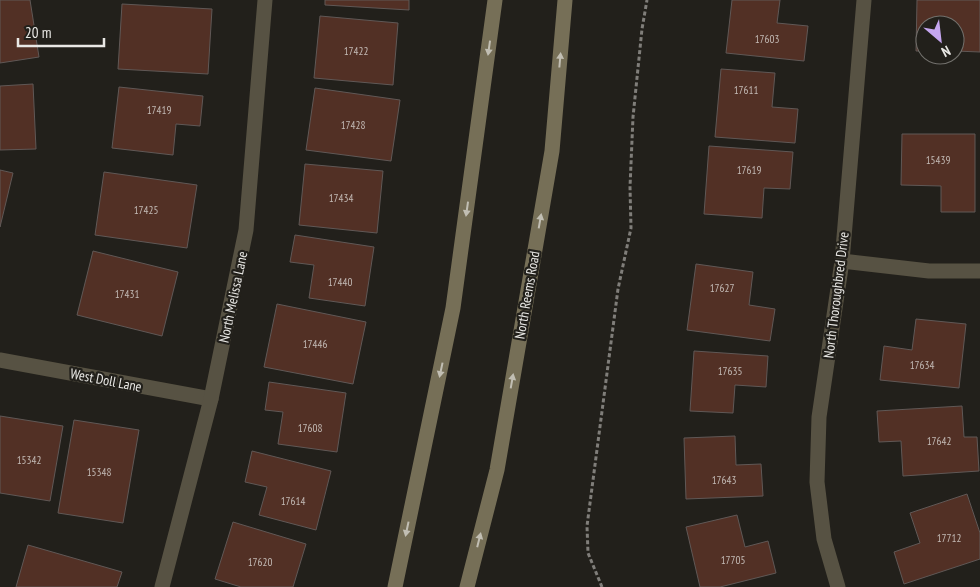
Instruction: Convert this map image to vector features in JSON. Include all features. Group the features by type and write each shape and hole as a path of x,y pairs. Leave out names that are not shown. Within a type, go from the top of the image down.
{"main road":[{"path":"395,587 453,308 495,0"},
{"name":"North Reems Road","path":"467,587 497,470 550,161 565,0"}],"street":[{"name":"North Melissa Lane","path":"162,587 211,399 246,230 265,0"},
{"name":"North Thoroughbred Drive","path":"838,587 824,539 817,482 819,417 842,261 864,0"},
{"path":"842,261 929,271 980,270"},
{"name":"West Doll Lane","path":"0,360 211,399"}],"path":[{"path":"602,587 588,553 587,526 618,289 631,228 630,187 633,118 642,29 647,0"}],"building":[{"path":"0,0 30,0 39,57 0,63"},
{"path":"325,0 409,0 409,10 325,5"},
{"path":"732,0 780,0 777,23 808,26 804,61 726,53"},
{"path":"917,0 980,0 980,52 965,51 965,15 917,15"},
{"path":"122,4 212,9 208,74 118,69"},
{"path":"320,16 398,23 393,85 314,78"},
{"path":"721,69 775,73 772,107 798,109 795,143 715,137"},
{"path":"33,84 36,149 0,150 0,86"},
{"path":"119,87 203,96 200,126 176,124 173,155 112,148"},
{"path":"315,88 400,100 391,161 306,150"},
{"path":"902,134 975,134 975,212 941,212 941,186 901,185"},
{"path":"709,146 793,152 790,189 764,188 762,218 704,214"},
{"path":"305,164 383,171 377,233 299,225"},
{"path":"0,170 13,173 0,227"},
{"path":"104,172 197,185 187,248 95,235"},
{"path":"295,235 374,247 365,306 309,298 314,265 290,262"},
{"path":"93,251 178,272 162,336 77,315"},
{"path":"696,264 753,272 749,305 775,309 770,341 687,330"},
{"path":"277,304 366,322 353,384 264,367"},
{"path":"916,319 966,324 959,388 880,380 884,346 912,350"},
{"path":"694,351 768,356 766,387 735,385 733,413 690,411"},
{"path":"269,382 346,393 337,452 278,444 283,412 265,410"},
{"path":"962,406 964,437 977,437 979,471 903,476 901,441 879,442 877,411"},
{"path":"0,416 63,426 50,501 0,493"},
{"path":"74,420 139,430 123,523 58,513"},
{"path":"735,436 736,465 761,464 763,496 686,499 684,438"},
{"path":"252,451 331,471 316,530 259,515 267,487 245,482"},
{"path":"967,494 980,533 980,559 904,584 894,552 920,543 910,513"},
{"path":"737,515 745,547 768,541 776,573 720,587 700,587 686,527"},
{"path":"233,522 306,544 293,587 241,587 215,579"},
{"path":"28,545 122,572 117,587 16,587"}]}
